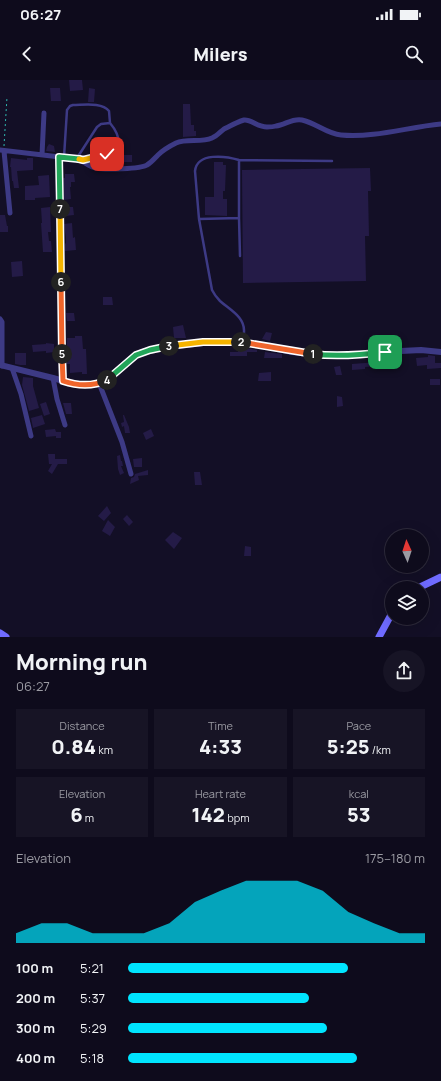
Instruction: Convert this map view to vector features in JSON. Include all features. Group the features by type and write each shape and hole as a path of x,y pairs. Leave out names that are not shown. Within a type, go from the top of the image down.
{"main road":[{"path":"429,583 441,577"},
{"path":"379,637 386,625"},
{"path":"0,633 6,637"}],"street":[{"path":"42,155 44,113"},
{"path":"10,213 2,151 80,160 95,168 136,168 148,165 158,154 175,143 215,137 230,126 245,120 266,127 276,126 292,120 301,119 334,134 344,135 379,134 441,124"},
{"path":"61,157 63,381"},
{"path":"0,319 2,322 1,365 80,385 91,385 108,379 136,355 150,350 174,345 203,342 243,342 292,352 328,356 401,351 441,352"},
{"path":"12,368 31,436"},
{"path":"53,378 57,399 65,425"},
{"path":"99,383 122,442 131,474"}],"lane":[{"path":"61,157 67,110 70,106 98,105 105,107 109,112 110,123 118,135 119,148 112,152 80,160"},
{"path":"80,160 97,127 100,124 110,123"},
{"path":"243,342 244,326 241,319 218,299 212,290 199,219 195,167 198,162 210,157 229,157 239,160 332,161"},
{"path":"239,160 240,256"},
{"path":"199,219 239,218"}],"path":[{"path":"2,151 7,97"}],"building":[{"path":"69,80 82,80 83,90 70,91"},
{"path":"50,88 60,88 61,101 51,101"},
{"path":"89,88 95,89 94,102 88,102"},
{"path":"183,104 190,104 191,125 194,125 196,136 183,137"},
{"path":"49,144 54,146 55,152 46,151"},
{"path":"123,155 132,155 132,162 121,162"},
{"path":"11,158 27,160 27,158 33,158 33,170 17,171 19,188 14,188 12,181 10,167"},
{"path":"214,162 223,162 223,165 226,165 225,191 223,191 223,199 227,199 227,216 205,215 205,197 214,197"},
{"path":"370,168 371,191 368,191 369,236 365,236 366,281 243,283 242,170"},
{"path":"65,174 74,174 75,182 71,182 71,199 64,200 63,178 65,178"},
{"path":"49,175 50,197 25,200 25,186 39,185 38,176"},
{"path":"50,207 51,232 48,232 52,252 43,252 41,208"},
{"path":"64,207 73,207 74,215 65,216"},
{"path":"0,215 5,215 8,232 0,232"},
{"path":"72,223 73,238 75,237 76,250 65,251 66,238 64,224"},
{"path":"22,261 23,276 12,277 11,262"},
{"path":"103,297 112,297 113,305 103,305"},
{"path":"66,313 74,313 75,321 67,321"},
{"path":"183,325 186,338 174,338 173,327"},
{"path":"266,332 272,333 270,341 262,339"},
{"path":"75,336 82,336 83,349 86,349 87,374 82,374 82,372 70,373 70,364 67,364 67,338 75,338"},
{"path":"46,343 54,344 54,352 33,352 32,345"},
{"path":"239,347 257,350 257,352 247,352 247,356 230,356 230,352 238,352"},
{"path":"265,352 282,354 282,358 264,358"},
{"path":"15,353 26,353 26,365 15,364"},
{"path":"428,355 435,356 435,363 441,363 441,368 427,369 427,365 417,366 416,358 428,357"},
{"path":"378,362 378,366 352,370 352,364"},
{"path":"340,366 342,375 336,375 334,367"},
{"path":"271,372 271,381 258,381 259,373"},
{"path":"23,377 33,378 33,386 39,408 29,411 22,385"},
{"path":"430,379 440,379 440,385 430,385"},
{"path":"337,396 342,397 343,406 337,407"},
{"path":"46,402 50,414 44,416 40,404"},
{"path":"63,403 71,403 72,414 66,414"},
{"path":"42,415 45,424 33,428 31,418"},
{"path":"123,415 129,427 130,433 125,433 124,426 122,427 121,423 124,422"},
{"path":"55,429 56,432 61,432 61,438 56,438 56,436 46,437 45,430"},
{"path":"151,429 154,436 146,440 143,433"},
{"path":"48,454 55,454 55,459 67,459 67,464 58,464 52,474 48,471 52,464 49,464"},
{"path":"120,455 123,466 121,466 124,473 120,475 117,456"},
{"path":"142,458 142,467 134,467 133,459"},
{"path":"148,470 148,475 138,476 139,480 130,484 131,478 134,477 135,474"},
{"path":"194,472 200,472 202,485 195,485"},
{"path":"107,506 111,513 104,521 98,516"},
{"path":"127,515 133,522 129,526 123,519"},
{"path":"108,520 115,527 110,536 102,531"},
{"path":"173,532 182,538 174,549 165,540"},
{"path":"245,546 251,547 251,556 244,556"}],"route":[{"path":"107,154 83,160 59,157 63,381 80,385 99,383 108,379 136,355 142,352 174,345 203,342 243,342 292,352 328,356 385,352"}]}
